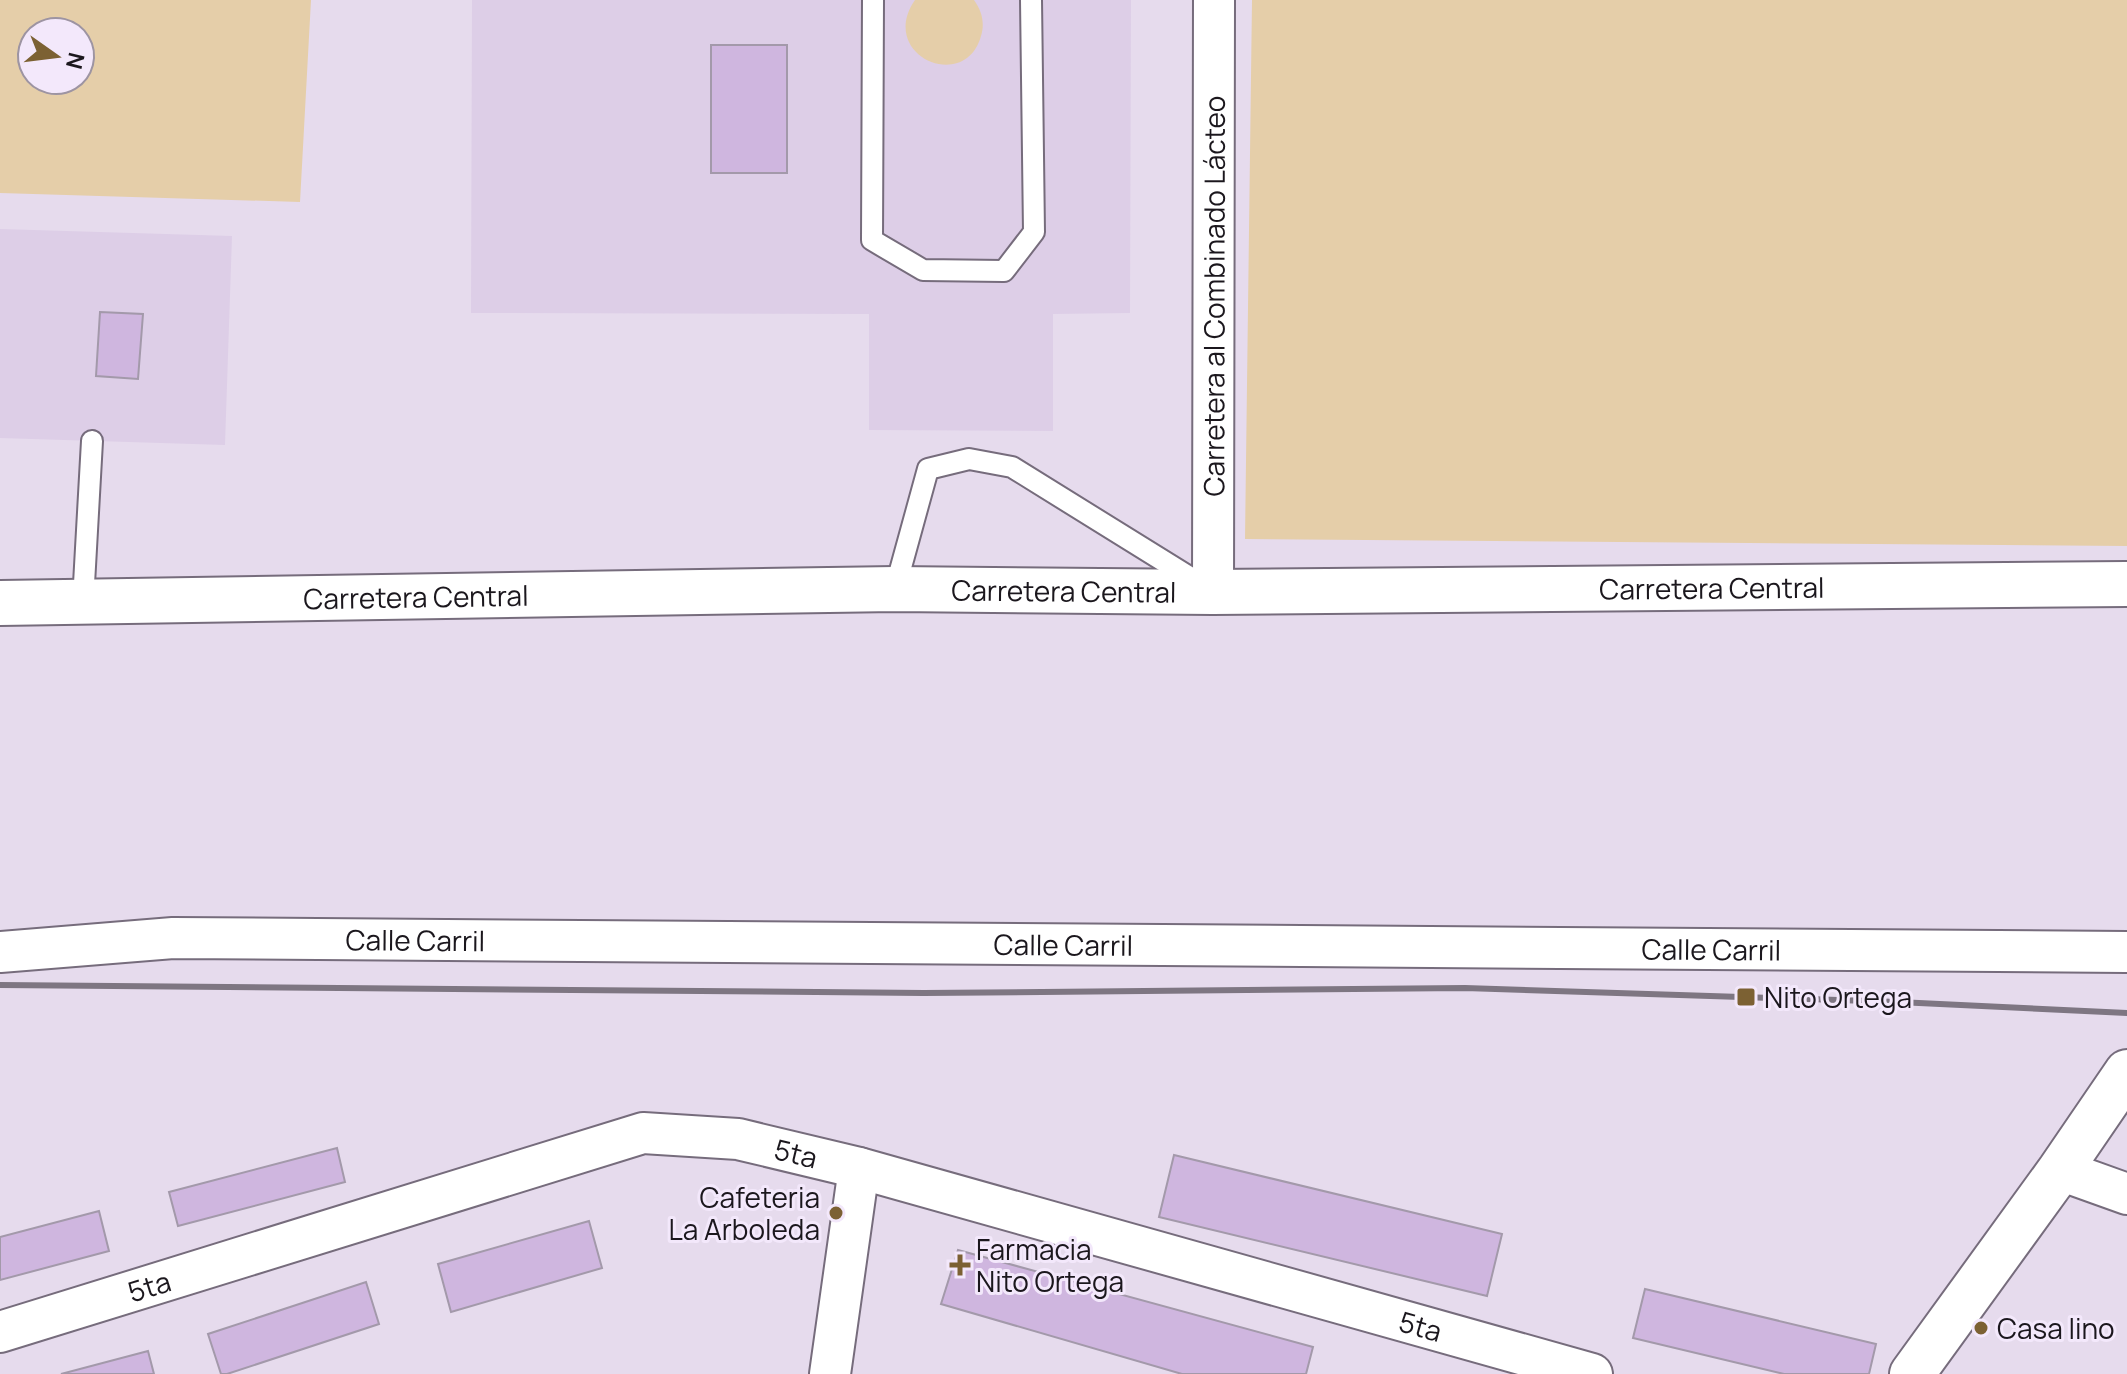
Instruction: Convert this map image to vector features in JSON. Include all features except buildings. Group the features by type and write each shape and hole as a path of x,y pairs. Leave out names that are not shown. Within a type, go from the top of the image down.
{"main road":[{"name":"Carretera Central","path":"0,603 895,589 1213,592 2127,584"},
{"path":"1912,1374 2127,1072"}],"street":[{"name":"Carretera al Combinado Lácteo","path":"1213,592 1214,0"},
{"name":"Calle Carril","path":"0,952 173,938 2127,952"},
{"name":"5ta","path":"0,1332 643,1133 738,1139 859,1168 1592,1374"},
{"path":"830,1374 859,1168"},
{"path":"2060,1170 2127,1194"}],"lane":[{"path":"873,0 872,240 923,270 990,271 1004,271 1034,232 1031,0"},
{"path":"83,602 92,441"},
{"path":"895,589 928,469 969,459 1012,467 1213,592"}],"shaded area":[{"path":"0,0 311,0 300,202 0,193"},
{"path":"472,0 1131,0 1130,313 1053,314 1053,431 869,430 869,314 471,313"},
{"path":"915,0 974,0 983,26 972,53 959,63 943,65 915,51 907,37 906,20"},
{"path":"1252,0 2127,0 2127,546 1245,539"},
{"path":"0,229 232,236 225,445 0,438"}],"railway":[{"path":"0,985 924,993 1465,988 2127,1013"}],"place":[{"name":"Nito Ortega","path":"1746,997"},
{"name":"Cafeteria La Arboleda","path":"836,1213"},
{"name":"Farmacia Nito Ortega","path":"960,1265"},
{"name":"Casa lino","path":"1981,1328"}]}
